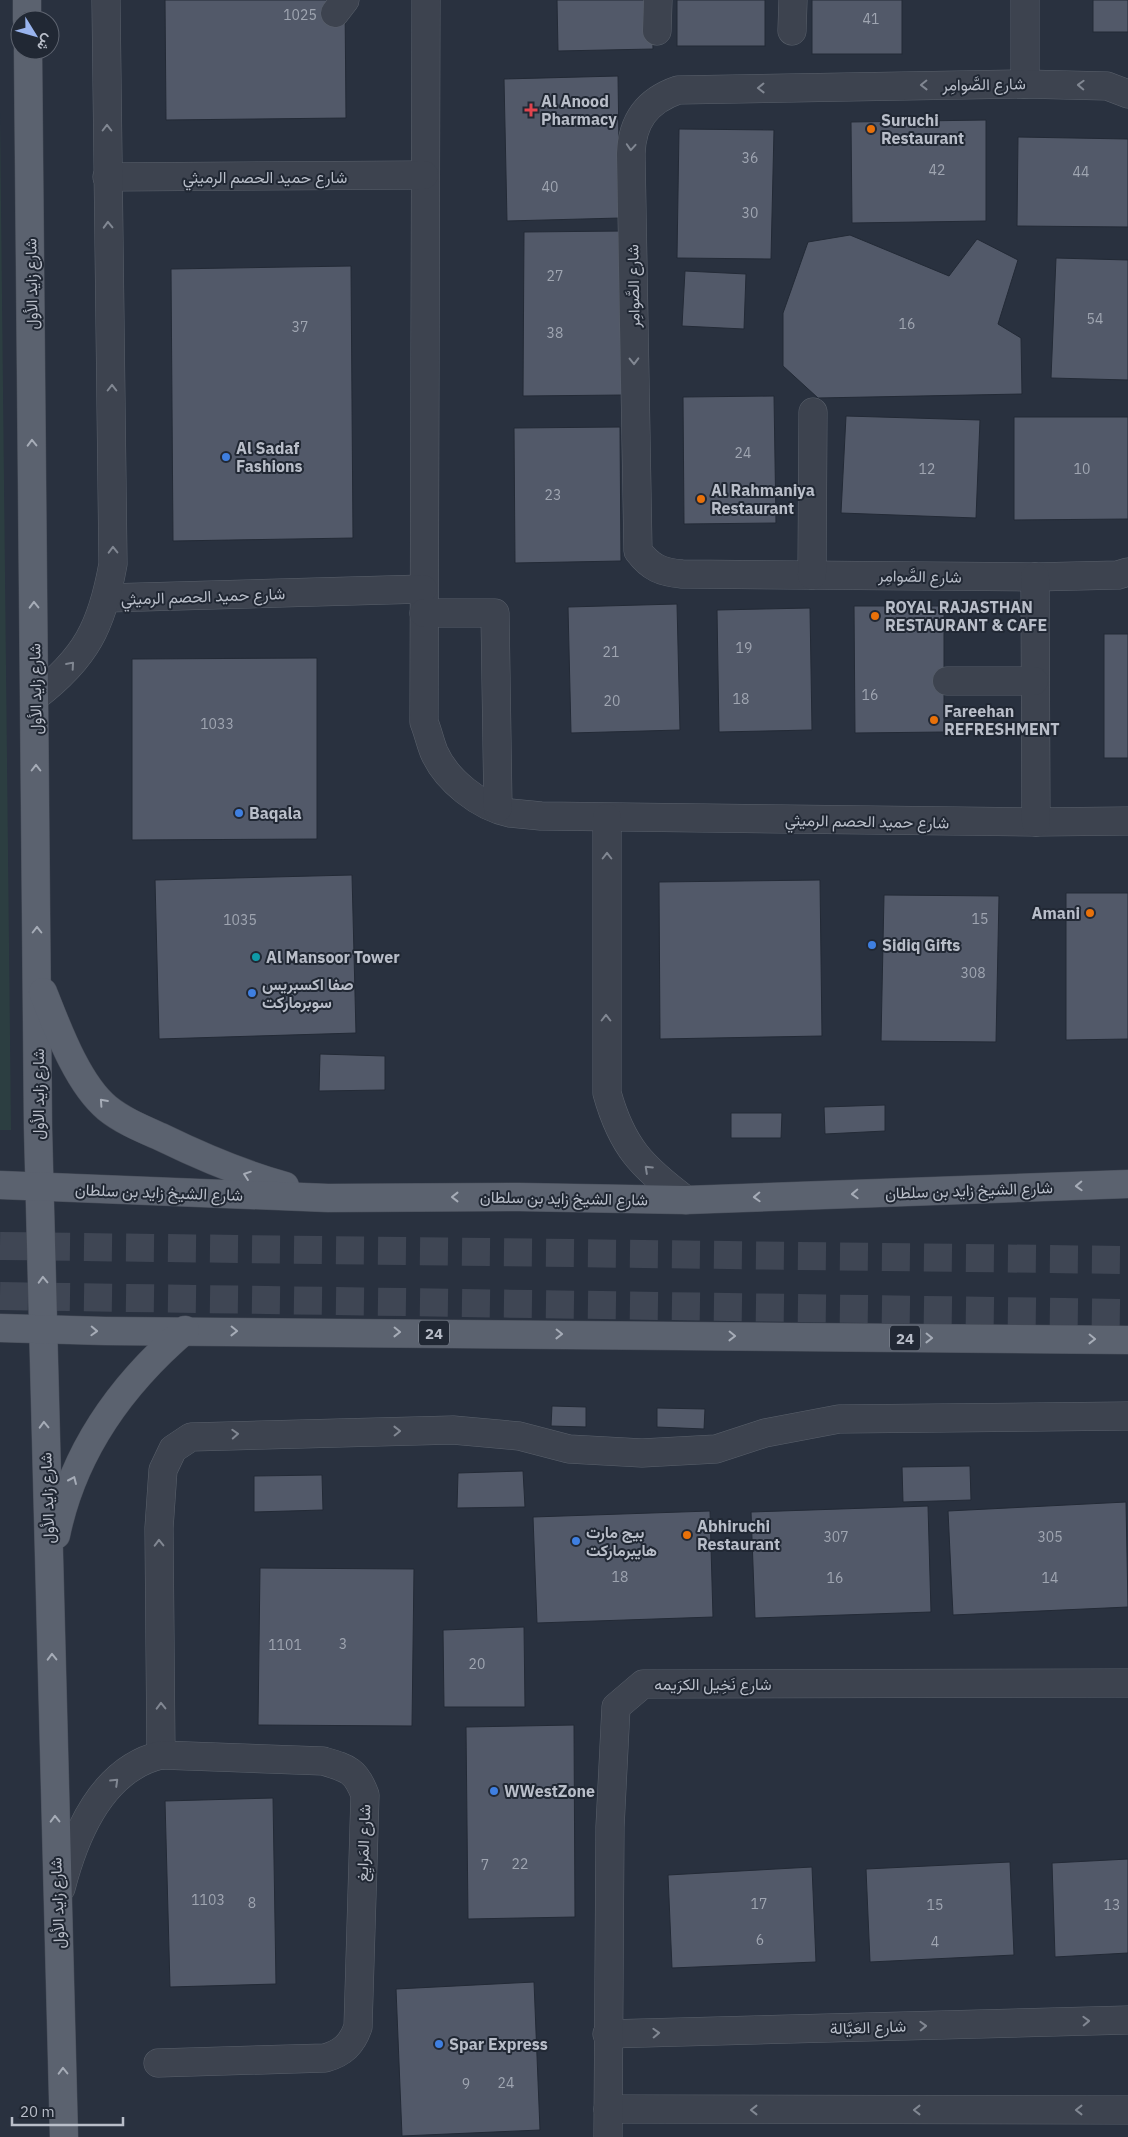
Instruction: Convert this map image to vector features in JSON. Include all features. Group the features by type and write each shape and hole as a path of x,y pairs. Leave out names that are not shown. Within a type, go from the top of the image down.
{"main road":[{"name":"شارع زايد الأول","path":"28,60 40,1187 45,1329 43,1391 50,1578 64,2137"},
{"path":"38,979 62,1039 84,1080 107,1107 133,1124 217,1164 252,1177 328,1198"},
{"name":"شارع الشيخ زايد بن سلطان","path":"0,1185 328,1198 519,1197 686,1200 1128,1184"},
{"name":"24","path":"0,1328 1128,1340"},
{"path":"50,1578 57,1532 70,1488 88,1445 128,1385 185,1330"}],"street":[{"path":"106,0 113,556 107,598"},
{"name":"شارع حميد الحصم الرميثي","path":"426,0 424,175 424,722 434,753 453,780 478,800 508,812 540,816 1036,822 1128,821"},
{"path":"657,31 658,0"},
{"path":"792,31 793,0"},
{"path":"1025,0 1025,84"},
{"name":"شارع الصَّوامِر","path":"1128,94 1107,86 1025,84 678,90 664,95 642,113 635,126 631,154 638,551 652,566 669,572 812,575 1035,577 1118,575 1128,572"},
{"name":"شارع حميد الحصم الرميثي","path":"107,177 424,175"},
{"path":"812,575 813,412"},
{"path":"1035,577 1036,822"},
{"name":"شارع حميد الحصم الرميثي","path":"35,697 56,681 74,662 90,640 107,598 424,601"},
{"path":"424,601 495,613 498,808"},
{"path":"946,681 1034,680"},
{"path":"607,818 607,1093 614,1118 640,1162 686,1200"},
{"path":"161,1755 159,1528 163,1470 173,1449 191,1437 454,1430 519,1436 568,1449 642,1454 716,1449 765,1433 839,1419 1128,1416"},
{"name":"شارع نَخِيل الكرَيمه","path":"608,2137 607,2034 610,1827 616,1707 643,1684 1128,1683"},
{"name":"شارع المَرايِغ","path":"57,1903 70,1852 94,1806 129,1767 147,1758 161,1755 323,1762 342,1766 355,1774 365,1795 358,2027 354,2039 345,2049 324,2058 158,2063"},
{"name":"شارع العَيَّالة","path":"607,2034 1128,2020"},
{"path":"608,2109 1128,2110"}],"shaded area":[{"path":"0,111 11,1130 0,1130"}],"building":[{"path":"165,0 345,0 346,118 166,120"},
{"path":"557,0 652,0 653,49 558,51"},
{"path":"677,0 765,0 765,46 677,46"},
{"path":"812,0 902,0 902,54 812,54"},
{"path":"1093,0 1128,0 1128,32 1093,32"},
{"path":"618,76 620,218 507,221 504,79"},
{"path":"986,120 986,221 852,223 851,122"},
{"path":"679,129 774,130 771,259 677,258"},
{"path":"1018,137 1128,139 1128,227 1017,226"},
{"path":"623,231 623,395 523,396 524,232"},
{"path":"850,235 949,276 977,239 1018,260 998,324 1021,338 1022,394 818,398 783,366 783,313 808,242"},
{"path":"1056,258 1128,260 1128,380 1051,378"},
{"path":"351,266 353,538 173,541 171,269"},
{"path":"685,271 746,274 744,329 682,326"},
{"path":"774,396 776,523 684,524 683,397"},
{"path":"846,416 980,420 976,518 841,513"},
{"path":"1014,417 1128,417 1128,519 1014,520"},
{"path":"620,427 621,561 515,563 514,428"},
{"path":"677,604 680,730 571,733 568,607"},
{"path":"854,606 944,606 944,732 855,733"},
{"path":"810,608 812,730 719,732 717,610"},
{"path":"1104,634 1128,634 1128,758 1104,758"},
{"path":"317,658 317,839 132,840 132,659"},
{"name":"Al Mansoor Tower","path":"352,875 356,1033 159,1039 155,880"},
{"path":"820,880 822,1036 660,1039 659,882"},
{"path":"1066,893 1128,893 1128,1039 1066,1040"},
{"path":"884,895 999,896 996,1042 881,1041"},
{"path":"320,1054 385,1056 385,1090 319,1091"},
{"path":"885,1105 885,1131 825,1134 824,1107"},
{"path":"731,1113 782,1113 781,1138 731,1138"},
{"path":"552,1406 586,1407 586,1427 551,1426"},
{"path":"657,1408 705,1409 704,1429 657,1427"},
{"path":"970,1466 971,1500 903,1502 902,1467"},
{"path":"523,1471 525,1507 457,1508 458,1473"},
{"path":"322,1475 323,1510 254,1512 254,1476"},
{"path":"1126,1502 1128,1607 953,1615 948,1511"},
{"path":"928,1506 931,1612 755,1618 751,1512"},
{"path":"710,1511 713,1617 537,1623 533,1517"},
{"path":"260,1568 414,1569 412,1726 258,1725"},
{"path":"524,1627 525,1707 444,1707 443,1630"},
{"path":"574,1725 575,1917 468,1919 466,1727"},
{"path":"273,1798 276,1984 170,1987 165,1801"},
{"path":"1128,1859 1128,1953 1055,1957 1052,1863"},
{"path":"1010,1862 1014,1955 870,1962 866,1869"},
{"path":"812,1867 816,1962 672,1968 668,1875"},
{"path":"534,1982 540,2130 402,2136 396,1989"}],"tunnel":[{"path":"0,1246 1128,1260"},
{"path":"0,1296 1128,1313"}],"place":[{"name":"Al Anood Pharmacy","path":"531,110"},
{"name":"Suruchi Restaurant","path":"871,129"},
{"name":"Al Sadaf Fashions","path":"226,457"},
{"name":"Al Rahmaniya Restaurant","path":"701,499"},
{"name":"ROYAL RAJASTHAN RESTAURANT & CAFE","path":"875,616"},
{"name":"Fareehan REFRESHMENT","path":"934,720"},
{"name":"Baqala","path":"239,813"},
{"name":"Amani","path":"1090,913"},
{"name":"Sidiq Gifts","path":"872,945"},
{"name":"Al Mansoor Tower","path":"256,957"},
{"name":"صفا اكسبريس سوبرماركت","path":"252,993"},
{"name":"Abhiruchi Restaurant","path":"687,1535"},
{"name":"بيج مارت هايبرماركت","path":"576,1541"},
{"name":"WWestZone","path":"494,1791"},
{"name":"Spar Express","path":"439,2044"}]}
